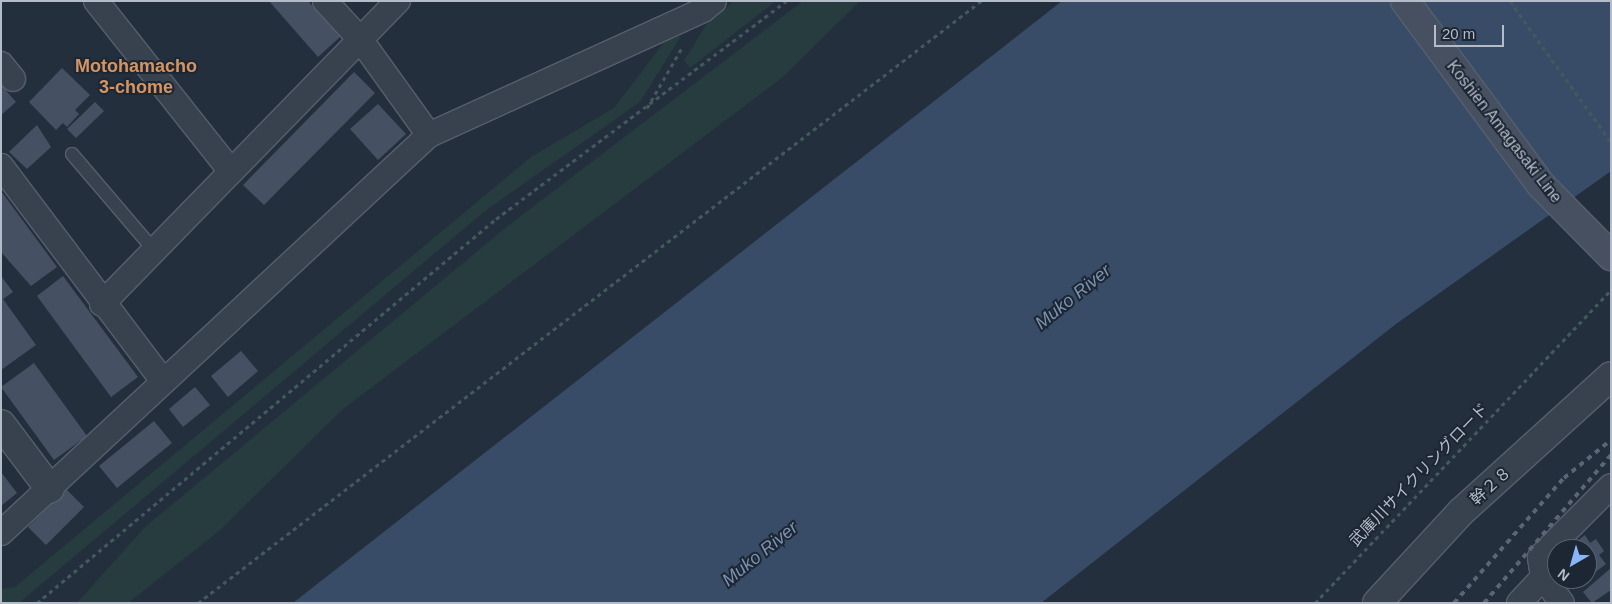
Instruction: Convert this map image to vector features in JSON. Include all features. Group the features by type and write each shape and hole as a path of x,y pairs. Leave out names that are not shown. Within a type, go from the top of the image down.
{"main road":[{"name":"Koshien Amagasaki Line","path":"1405,1 1541,185 1611,256"}],"street":[{"path":"96,1 229,169"},
{"path":"326,1 360,39 429,134"},
{"path":"102,304 229,169 398,1"},
{"path":"1,533 50,489 162,380 429,134 709,6"},
{"path":"1,166 102,304 162,380"},
{"name":"幹２８","path":"1377,603 1461,512 1611,376"},
{"path":"1,424 50,489"},
{"path":"1562,603 1543,577 1540,557 1611,486"},
{"path":"1519,603 1543,577"}],"lane":[{"path":"72,154 154,250"}],"path":[{"path":"37,603 496,220 645,110 786,1"},
{"path":"198,603 981,1"},
{"path":"1510,1 1611,142"},
{"path":"645,110 709,6"},
{"name":"武庫川サイクリングロード","path":"1315,603 1611,290"}],"green space":[{"path":"734,1 776,1 690,68 684,61 707,23"},
{"path":"803,1 860,1 783,77 343,409 219,531 128,603 77,603 145,527 509,225"},
{"path":"681,36 640,102 485,211 19,603 1,603 1,589 15,587 531,157 614,108 665,41"}],"water":[{"name":"Muko River","path":"1062,1 1611,1 1611,171 1396,324 1041,603 293,603"}],"building":[{"path":"269,1 308,1 340,37 318,57"},
{"path":"62,68 90,95 75,110 79,114 67,127 63,123 56,130 29,102"},
{"path":"354,72 375,93 264,205 243,185"},
{"path":"1,85 16,102 1,115"},
{"path":"95,102 104,111 76,138 67,129"},
{"path":"378,104 406,134 378,160 350,129"},
{"path":"37,125 51,147 27,169 9,152"},
{"path":"1,191 57,267 31,286 1,252"},
{"path":"1,276 13,292 3,299 36,345 1,370"},
{"path":"63,276 138,377 111,397 37,296"},
{"path":"241,351 258,371 228,397 211,376"},
{"path":"34,363 87,436 54,460 1,387"},
{"path":"195,387 210,405 183,427 169,409"},
{"path":"154,421 172,443 117,488 99,466"},
{"path":"1,472 17,493 1,506"},
{"path":"66,489 84,507 46,545 28,527"},
{"path":"1585,535 1588,539 1580,539"},
{"path":"1597,540 1604,551 1599,555 1606,564 1597,571"},
{"path":"1611,568 1611,590 1592,603 1583,592 1586,589 1597,589 1597,580"}],"railway":[{"path":"1454,603 1564,478 1611,440"},
{"path":"1484,603 1611,455"}],"district":[{"name":"Motohamacho 3-chome","path":"136,77"}]}
